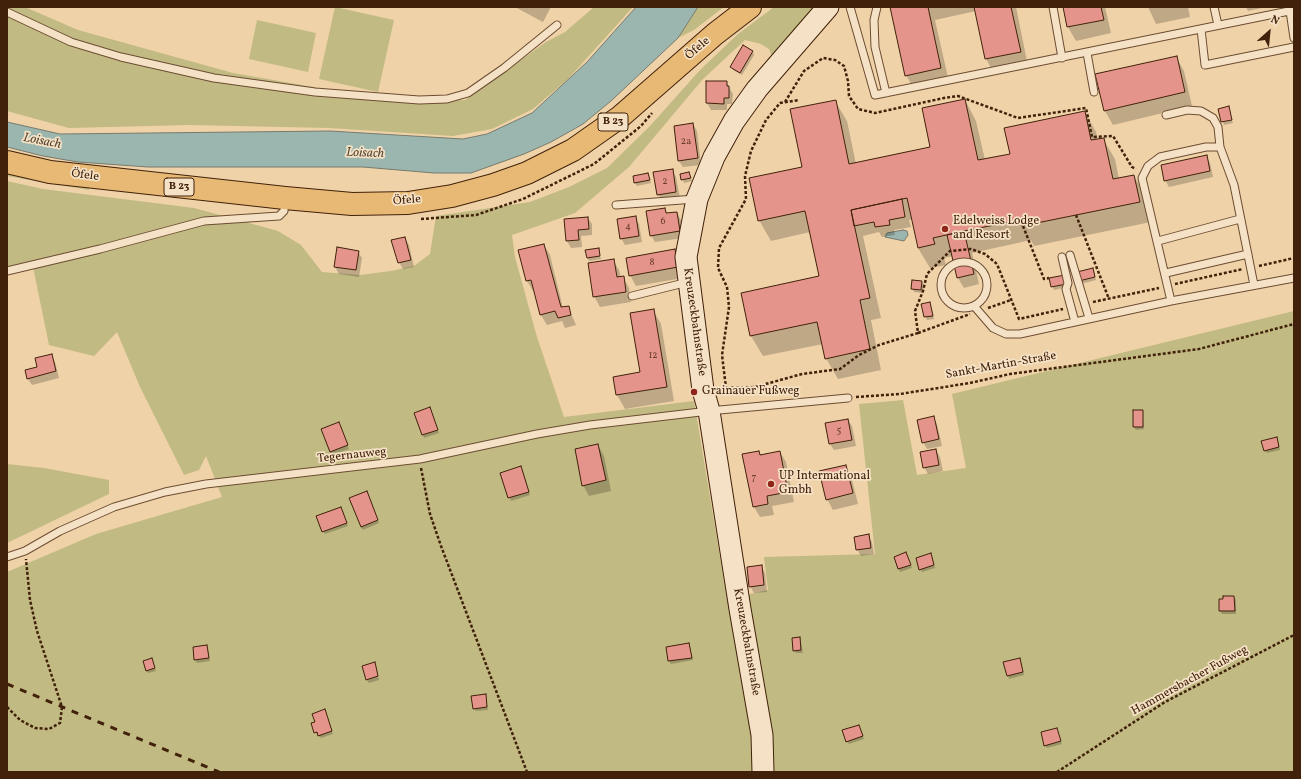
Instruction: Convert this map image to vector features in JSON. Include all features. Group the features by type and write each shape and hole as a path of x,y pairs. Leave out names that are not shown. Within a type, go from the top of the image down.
{"main road":[{"name":"Öfele","path":"7,162 50,172 352,204 408,203 452,196 494,185 527,173 573,150 620,117 715,34 750,7"}],"street":[{"name":"Kreuzeckbahnstraße","path":"763,772 762,735 706,401 688,282 686,257 697,199 714,156 734,120 757,89 828,7"}],"lane":[{"path":"850,7 875,95 1292,10 1294,38"},
{"path":"877,7 874,20 875,47 886,93"},
{"path":"1053,7 1062,58"},
{"path":"1214,7 1218,25"},
{"path":"7,12 71,42 122,57 214,78 315,92 419,100 447,99 468,93 504,68 557,25"},
{"path":"1201,29 1205,65 1294,48"},
{"path":"1087,53 1094,92"},
{"path":"1166,115 1187,110 1201,112 1213,118 1218,128 1220,147 1234,185 1254,285"},
{"path":"1171,301 1166,273 1142,178 1148,166 1160,157 1206,147 1220,147"},
{"path":"7,271 100,249 204,221 279,216 284,211 285,198"},
{"path":"616,205 697,199"},
{"path":"1158,241 1240,219"},
{"path":"1166,273 1248,254"},
{"path":"1070,255 1089,318"},
{"path":"1062,257 1068,282 1066,290 1075,322"},
{"path":"976,308 985,296 987,289 985,275 975,264 960,261 953,264 943,275 941,283 941,291 945,298 958,307 976,308 993,328 1006,334 1020,334 1171,301 1294,278"},
{"path":"632,296 688,282"},
{"path":"706,401 848,398"},
{"name":"Tegernauweg","path":"7,557 25,551 60,530 114,507 165,492 228,481 420,459 537,434 590,425 706,401"}],"path":[{"path":"785,102 804,71 823,58 835,60 844,66 848,80 849,96 858,109 875,113 958,96 1018,118 1086,108 1092,137 1113,136 1132,167 1144,173"},
{"path":"726,388 722,355 729,307 727,287 718,268 719,248 746,199 745,176 751,152 766,120 780,103 799,100"},
{"path":"416,219 432,220 476,215 523,199 594,164 641,126 656,109"},
{"path":"1076,215 1109,299"},
{"path":"1023,226 1044,279 1049,278"},
{"path":"918,333 914,311 924,290 927,274 950,251 971,249 985,254 997,264 1019,319 1070,307"},
{"path":"1085,304 1294,258"},
{"path":"706,401 726,388 755,387 802,374 840,369 859,355 879,346 918,333 976,308 1011,300"},
{"name":"Sankt-Martin-Straße","path":"848,398 900,394 970,383 1010,374 1199,349 1294,324"},
{"path":"420,459 428,506 441,546 527,772"},
{"path":"7,707 20,720 35,728 49,729 60,723 62,707 37,631 30,600 25,551"},
{"name":"Hammersbacher Fußweg","path":"1057,772 1165,702 1294,635"}],"shaded area":[{"path":"7,7 25,7 78,30 233,73 400,102 465,100 546,42 565,32 594,7 633,7 568,79 533,109 492,129 453,136 329,128 190,125 69,128 7,111"},
{"path":"335,7 394,20 378,92 319,79"},
{"path":"698,7 724,7 694,30 678,38"},
{"path":"774,7 820,7 772,57 769,49 761,44 745,40 703,79 629,167 575,213 512,235 515,257 537,337 564,417 694,401 727,599 768,590 764,557 875,554 859,404 903,400 917,475 966,468 952,394 1294,311 1294,772 7,772 7,572 96,534 222,497 206,456 199,470 184,475 140,387 117,332 94,356 49,345 33,267 7,268 7,181 43,189 194,208 278,231 301,245 322,272 360,275 414,266 430,254 436,216 530,202 569,187 607,168 650,126 700,70 738,34"},
{"path":"257,20 316,33 308,72 249,59"},
{"path":"7,170 89,183 89,190 7,176"},
{"path":"7,464 44,468 109,480 109,494 7,543"}],"water":[{"name":"Loisach","path":"636,7 698,7 678,38 611,101 583,124 551,142 524,154 471,173 434,173 363,167 148,167 78,162 43,156 7,147 7,122 60,134 330,131 463,139 487,134 532,113 587,62"},
{"path":"903,230 907,231 908,235 904,241 885,237 887,233"}],"building":[{"path":"890,7 928,7 941,68 905,76"},
{"path":"974,7 1011,7 1021,52 985,59"},
{"path":"1063,7 1101,7 1104,20 1067,27"},
{"path":"743,45 753,51 740,73 730,67"},
{"path":"1177,56 1185,92 1104,111 1095,74"},
{"path":"706,81 727,81 727,86 729,86 729,98 724,98 724,104 706,103"},
{"name":"Edelweiss Lodge and Resort","path":"965,99 978,160 1010,154 1004,128 1085,111 1091,140 1104,138 1113,179 1134,175 1140,202 1022,226 1020,220 964,231 933,238 935,244 918,248 907,198 851,210 870,298 860,300 870,349 825,359 817,322 750,336 741,293 819,276 805,211 758,221 749,178 802,167 790,109 836,100 849,164 930,147 922,108"},
{"path":"1229,106 1232,120 1221,122 1218,109"},
{"path":"693,123 698,158 678,161 674,126"},
{"path":"1207,155 1210,171 1164,181 1161,165"},
{"path":"673,169 676,192 657,195 653,172"},
{"path":"689,172 691,178 681,180 680,174"},
{"path":"648,173 650,180 634,183 633,176"},
{"path":"902,199 905,217 889,220 890,225 875,227 874,222 854,226 851,210"},
{"path":"665,208 666,213 677,212 680,231 650,236 646,211"},
{"path":"636,216 639,236 620,239 617,219"},
{"path":"588,217 589,229 578,230 579,240 566,241 564,219"},
{"path":"964,231 974,274 957,278 947,235"},
{"path":"405,237 411,260 398,263 391,240"},
{"path":"544,244 561,307 569,306 571,315 558,318 555,311 540,315 531,280 526,281 518,250"},
{"path":"337,247 359,251 356,270 334,267"},
{"path":"599,248 600,256 587,258 585,250"},
{"path":"675,249 678,267 629,276 626,258"},
{"path":"614,259 617,277 624,276 626,292 593,297 588,263"},
{"path":"1093,268 1095,277 1079,281 1077,272"},
{"path":"1065,275 1067,284 1051,287 1049,278"},
{"path":"912,280 922,281 921,290 911,289"},
{"path":"930,302 933,316 924,317 921,304"},
{"path":"654,309 667,387 616,395 613,377 640,372 630,313"},
{"path":"52,354 56,371 27,379 25,370 37,367 35,358"},
{"path":"430,407 438,430 422,435 414,413"},
{"path":"1133,410 1143,410 1143,427 1133,427"},
{"path":"934,416 939,439 922,443 917,420"},
{"path":"848,419 852,440 829,444 825,423"},
{"path":"339,422 348,445 330,452 321,429"},
{"path":"1277,437 1279,447 1264,451 1261,441"},
{"path":"598,444 606,480 582,486 575,449"},
{"path":"936,449 939,465 923,468 920,452"},
{"path":"759,451 760,455 780,451 788,492 767,496 768,504 753,507 742,454"},
{"path":"846,465 853,493 826,500 819,471"},
{"path":"521,466 529,492 508,498 500,473"},
{"path":"367,491 378,520 361,527 349,498"},
{"path":"341,507 347,523 322,532 316,516"},
{"path":"869,534 871,548 856,550 854,537"},
{"path":"906,552 911,565 898,569 894,557"},
{"path":"931,553 934,565 919,570 916,558"},
{"path":"762,565 764,585 749,587 747,567"},
{"path":"1223,596 1234,596 1235,611 1219,611 1219,599 1223,599"},
{"path":"800,637 801,650 793,651 792,638"},
{"path":"689,643 692,658 668,661 666,647"},
{"path":"207,645 209,658 194,660 193,647"},
{"path":"152,658 155,668 146,671 143,661"},
{"path":"1020,658 1023,672 1007,676 1003,662"},
{"path":"375,662 378,676 366,680 362,666"},
{"path":"486,694 487,707 473,709 471,696"},
{"path":"325,709 332,731 318,736 317,732 314,733 311,723 315,722 312,714"},
{"path":"859,725 863,736 846,742 842,730"},
{"path":"1057,728 1061,741 1044,746 1041,732"}],"railway":[{"path":"7,684 219,772"}],"place":[{"name":"Edelweiss Lodge and Resort","path":"945,229"},
{"name":"Grainauer Fußweg","path":"694,392"},
{"name":"UP Intermational Gmbh","path":"771,484"}]}
